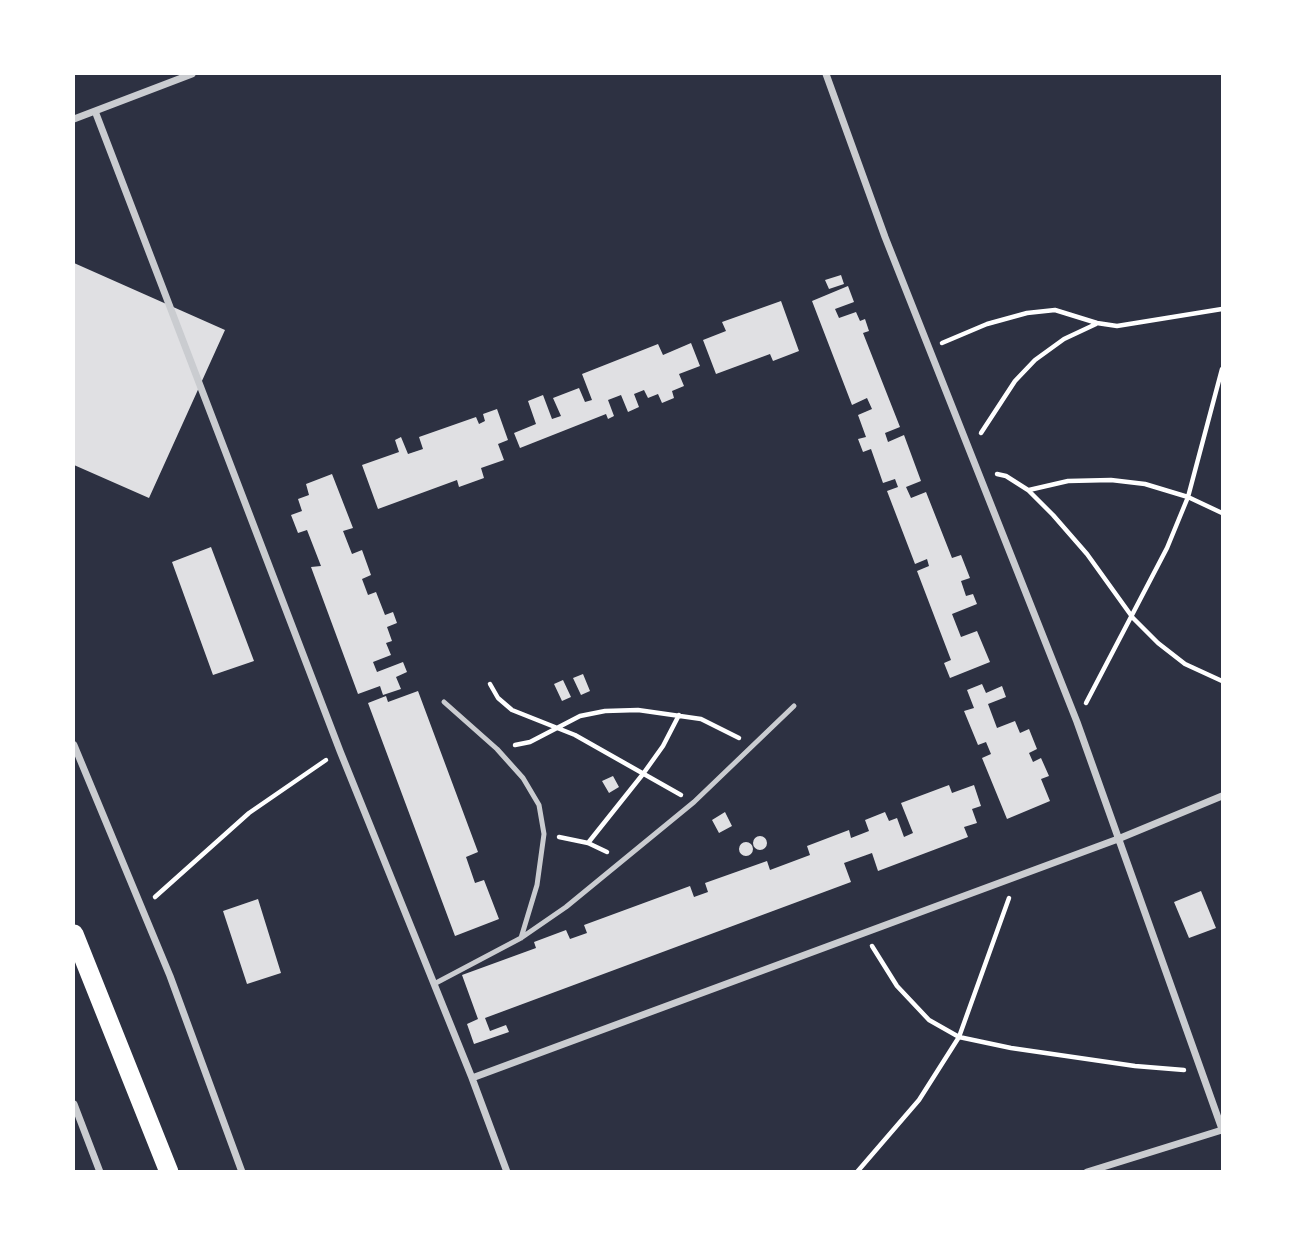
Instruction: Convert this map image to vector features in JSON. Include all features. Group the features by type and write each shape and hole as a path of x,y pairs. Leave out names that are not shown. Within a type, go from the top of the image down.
{"highway":[{"path":"74,934 169,1171"}],"street":[{"path":"74,119 192,74"},
{"path":"826,74 928,349 1077,722 1223,1129 1087,1171"},
{"path":"95,111 340,751 507,1171"},
{"path":"74,745 170,976 242,1171"},
{"path":"472,1078 1118,839 1223,796"},
{"path":"74,1104 100,1171"}],"lane":[{"path":"444,702 497,748 523,778 539,805 544,834 537,885 521,938"},
{"path":"434,984 521,938 566,907 694,802 794,706"}],"path":[{"path":"928,349 987,324 1027,313 1055,310 1097,323 1125,325 1223,309"},
{"path":"968,452 1014,381 1035,360 1063,339 1097,323"},
{"path":"1077,722 1167,548 1188,497 1223,369"},
{"path":"975,470 1006,475 1028,490 1087,554 1133,618 1158,643 1185,664 1223,681"},
{"path":"1028,490 1068,481 1111,480 1145,484 1188,497 1223,513"},
{"path":"490,684 498,698 512,710 556,726 611,753 643,775 694,802"},
{"path":"497,748 530,741 580,716 605,711 638,710 701,719 752,745"},
{"path":"587,843 643,775 680,715"},
{"path":"142,910 249,813 340,751"},
{"path":"544,834 587,843 623,861"},
{"path":"857,1171 919,1100 959,1037 1016,877"},
{"path":"864,934 897,986 929,1020 959,1037 1011,1048 1135,1066 1202,1072"}],"building":[{"path":"74,263 225,330 149,498 74,465"},
{"path":"841,275 844,284 829,289 825,280"},
{"path":"848,286 854,302 835,309 839,318 856,312 860,321 865,319 869,331 863,333 900,427 885,433 888,442 904,435 921,481 906,487 911,498 926,492 952,558 961,555 970,578 961,581 966,596 973,594 977,604 952,614 961,637 977,631 990,662 950,678 944,663 951,660 917,571 929,566 927,559 915,564 887,491 898,487 895,479 883,483 871,449 863,452 858,439 866,437 858,415 872,409 867,398 852,405 812,301"},
{"path":"781,301 799,351 773,361 770,354 716,374 703,340 726,331 722,322"},
{"path":"691,343 700,366 679,374 684,386 672,391 674,398 662,403 658,394 648,398 644,390 634,394 639,407 628,412 621,395 608,400 614,416 608,419 606,414 520,448 514,433 536,424 528,401 543,395 552,419 561,416 553,398 579,388 585,402 592,400 582,374 658,344 663,355"},
{"path":"497,409 508,440 498,444 504,460 481,468 484,478 459,487 457,480 378,509 362,465 399,452 395,440 401,437 408,454 423,449 419,437 476,417 479,424 485,421 483,414"},
{"path":"332,474 353,528 343,531 352,554 362,550 371,575 362,579 368,595 376,592 385,615 393,612 397,623 387,627 392,641 386,643 391,655 373,662 377,672 403,662 407,672 396,677 401,689 383,695 380,686 358,694 311,567 321,566 307,530 298,533 291,515 302,511 298,499 309,495 306,484"},
{"path":"211,547 254,661 213,675 172,562"},
{"path":"583,674 590,691 581,695 573,678"},
{"path":"563,680 571,697 562,701 554,684"},
{"path":"982,684 986,693 1002,686 1006,697 988,704 997,728 1015,721 1020,733 1029,729 1037,749 1029,753 1033,762 1041,758 1049,776 1041,779 1050,801 1007,819 982,758 991,754 986,742 978,745 964,711 974,708 967,690"},
{"path":"418,691 478,852 466,857 475,883 484,880 499,919 455,936 368,703 386,696 388,702"},
{"path":"613,776 619,787 609,793 602,781"},
{"path":"949,785 952,793 974,785 981,806 972,809 977,823 964,827 968,837 878,871 872,853 844,863 851,882 485,1018 490,1031 506,1025 509,1032 474,1044 467,1024 478,1019 462,975 536,948 534,942 566,930 570,939 587,933 584,925 690,886 694,897 708,892 705,883 767,861 770,870 810,855 807,846 849,830 851,838 869,831 865,820 885,812 889,821 897,818 904,837 913,833 901,803"},
{"path":"725,812 732,826 719,833 712,820"},
{"path":"757,836 763,836 767,843 763,850 757,850 753,846 753,840"},
{"path":"743,842 749,842 753,849 749,856 743,856 739,852 739,846"},
{"path":"1201,891 1216,928 1189,938 1174,902"},
{"path":"258,899 281,973 247,984 223,911"}]}
